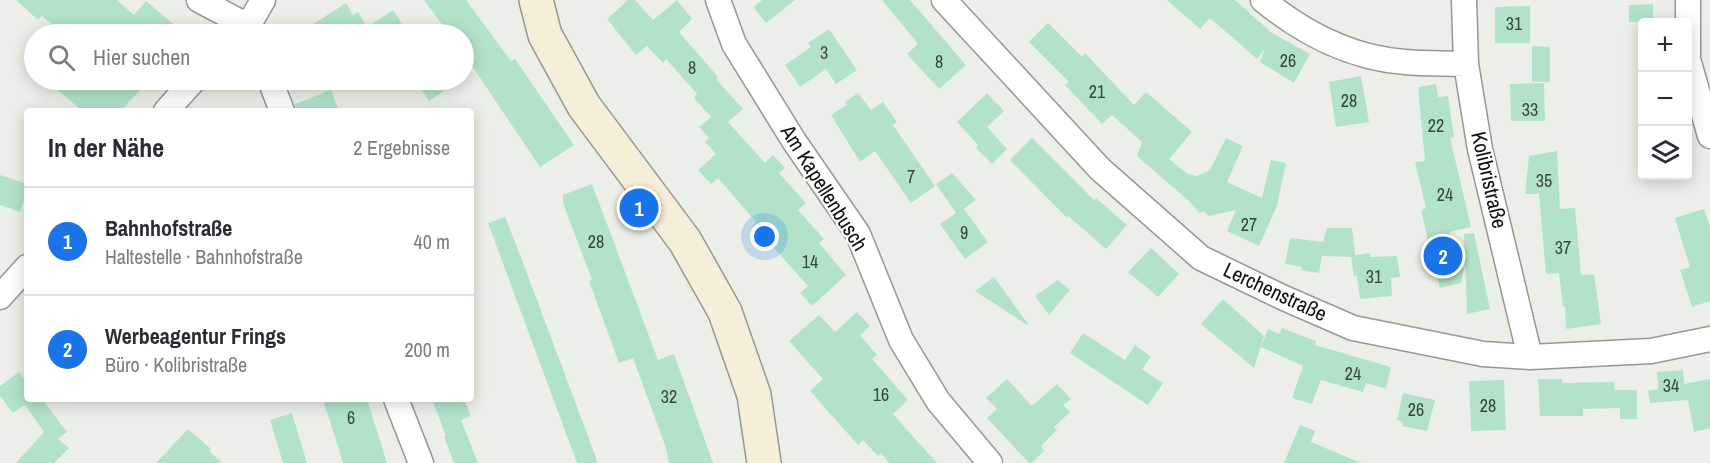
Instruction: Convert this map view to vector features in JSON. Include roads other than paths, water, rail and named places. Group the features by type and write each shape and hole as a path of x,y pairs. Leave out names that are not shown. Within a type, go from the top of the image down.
{"street":[{"path":"199,0 234,24"},
{"path":"250,24 263,0"},
{"path":"536,0 545,35 584,106 685,241 725,312 754,395 764,463"},
{"name":"Am Kapellenbusch","path":"718,0 734,44 794,141 858,234 901,340 938,401 990,463"},
{"name":"Lerchenstraße","path":"944,0 1100,169 1201,258 1284,298 1353,328 1483,354 1530,357 1651,351 1710,339"},
{"path":"1263,0 1286,19 1322,39 1353,51 1404,62 1466,64"},
{"name":"Kolibristraße","path":"1464,0 1466,64 1480,149 1530,357"},
{"path":"1688,0 1688,59 1710,136"},
{"path":"169,108 186,90"},
{"path":"274,90 281,108"},
{"path":"0,297 24,270"},
{"path":"397,402 421,463"}],"place":[{"name":"Bahnhofstraße","path":"639,208"},
{"name":"Werbeagentur Frings","path":"1443,256"}]}
